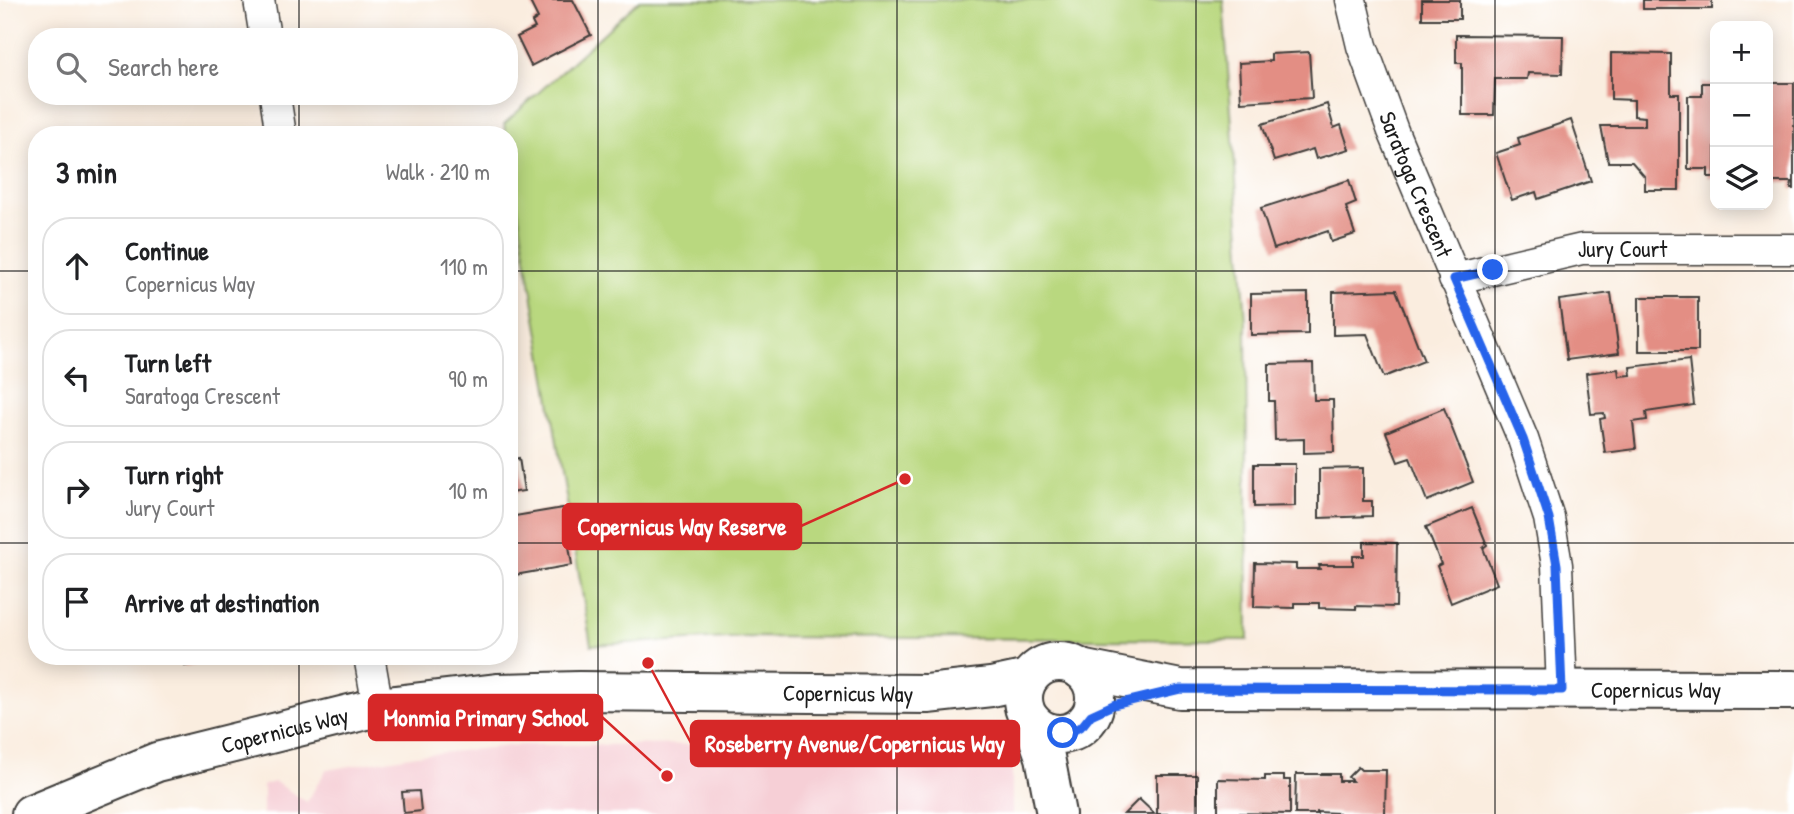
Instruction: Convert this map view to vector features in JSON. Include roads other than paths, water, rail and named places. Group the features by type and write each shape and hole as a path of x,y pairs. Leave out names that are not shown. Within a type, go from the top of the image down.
{"street":[{"path":"259,0 264,28"},
{"name":"Saratoga Crescent","path":"1351,0 1362,46 1384,107 1523,439 1549,518 1557,565 1562,690"},
{"path":"276,105 280,126"},
{"name":"Jury Court","path":"1454,279 1582,249 1794,248"},
{"path":"1056,814 1045,757 1023,699 1028,679 1046,664 1058,662 1070,664 1087,676 1092,685 1094,705 1074,745 1064,814"},
{"path":"371,665 378,707"},
{"name":"Copernicus Way","path":"1080,669 1180,689 1794,691"},
{"name":"Copernicus Way","path":"31,814 158,762 378,707 497,693 579,691 927,694 991,687 1028,679"},
{"name":"Copernicus Way","path":"1087,720 1113,705 1180,689"},
{"name":"Copernicus Way","path":"927,694 1032,721"},
{"path":"1032,721 1042,730 1063,733 1073,731 1087,720"}],"place":[{"name":"Copernicus Way Reserve","path":"905,479"},
{"name":"Roseberry Avenue/Copernicus Way","path":"648,663"},
{"name":"Monmia Primary School","path":"667,776"}]}
